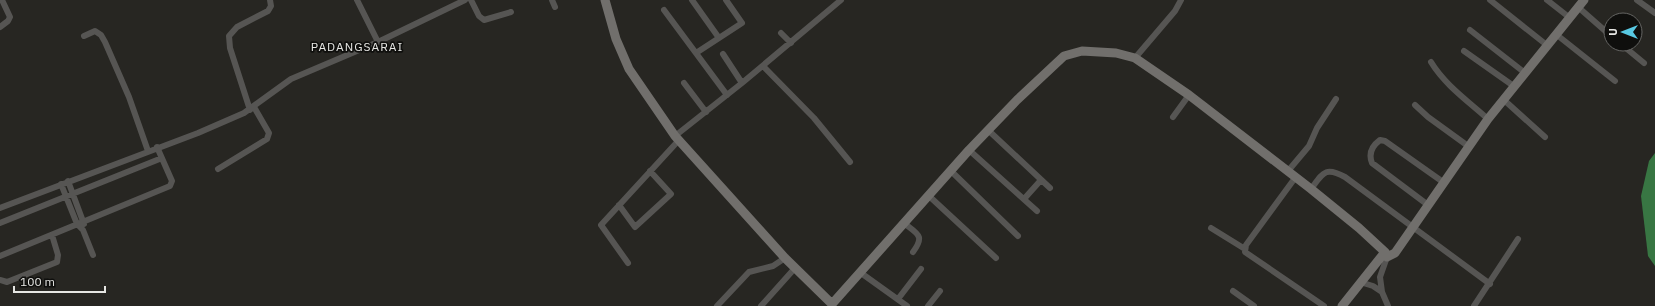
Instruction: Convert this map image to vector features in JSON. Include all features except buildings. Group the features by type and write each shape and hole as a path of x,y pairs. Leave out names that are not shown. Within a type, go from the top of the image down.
{"street":[{"path":"0,27 8,21 10,17 2,0"},
{"path":"218,169 267,139 269,133 252,108 230,48 229,36 236,27 268,11 271,6 270,0"},
{"path":"357,0 378,42"},
{"path":"0,208 148,150 198,133 252,108 291,79 378,42 465,0"},
{"path":"471,0 479,16 484,20 511,12"},
{"path":"552,0 555,7"},
{"path":"605,0 616,39 629,69 677,138 785,258 833,305 988,130 1017,100 1064,56 1076,52 1102,51 1125,54 1135,58 1189,95 1311,189 1386,254"},
{"path":"692,0 719,38"},
{"path":"696,53 742,23 726,0"},
{"path":"628,264 601,225 650,172 677,138 706,112 841,0"},
{"path":"1135,58 1175,11 1181,0"},
{"path":"1490,0 1548,46"},
{"path":"1546,0 1570,18"},
{"path":"1637,0 1655,13"},
{"path":"1342,306 1360,282 1386,254 1394,253 1414,227 1443,182 1488,119 1581,4 1603,27"},
{"path":"664,10 727,95"},
{"path":"1470,30 1525,73"},
{"path":"84,36 96,31 101,35 105,42 130,97 148,150"},
{"path":"781,33 791,43"},
{"path":"1557,35 1615,81"},
{"path":"1464,51 1515,87"},
{"path":"1631,52 1644,63"},
{"path":"723,54 742,83"},
{"path":"1431,62 1448,84 1488,119"},
{"path":"762,66 814,118 850,162"},
{"path":"684,83 706,112"},
{"path":"1173,117 1189,95"},
{"path":"1288,172 1309,146 1317,128 1336,99"},
{"path":"1504,100 1545,137"},
{"path":"1415,105 1431,120 1468,146"},
{"path":"988,130 1050,188"},
{"path":"1428,205 1372,163 1370,155 1374,146 1380,140 1385,141 1443,182"},
{"path":"0,256 170,186 172,181 158,147"},
{"path":"969,150 1037,211"},
{"path":"0,223 162,158"},
{"path":"951,171 1018,236"},
{"path":"1311,189 1322,173 1330,171 1346,177 1490,284"},
{"path":"619,205 636,227 670,194 650,172"},
{"path":"1245,249 1269,212 1295,178"},
{"path":"1024,200 1041,180"},
{"path":"68,181 84,222 83,230"},
{"path":"61,184 77,224 83,230 93,255"},
{"path":"929,196 996,258"},
{"path":"905,224 917,233 920,238 918,245 913,252"},
{"path":"1211,228 1245,249 1246,254 1324,306"},
{"path":"0,280 6,282 57,262 58,255 52,235"},
{"path":"1474,306 1490,284 1518,239"},
{"path":"1386,254 1380,277 1382,292 1388,306"},
{"path":"717,306 749,272 773,266 785,258"},
{"path":"761,306 796,268"},
{"path":"898,299 921,269"},
{"path":"861,273 907,306"},
{"path":"1360,282 1373,286 1382,292"},
{"path":"928,306 940,291"},
{"path":"1234,291 1254,306"}],"shaded area":[{"path":"1655,153 1655,266 1648,256 1641,196 1649,161"}],"district":[{"name":"PADANGSARAI","path":"357,47"}]}
